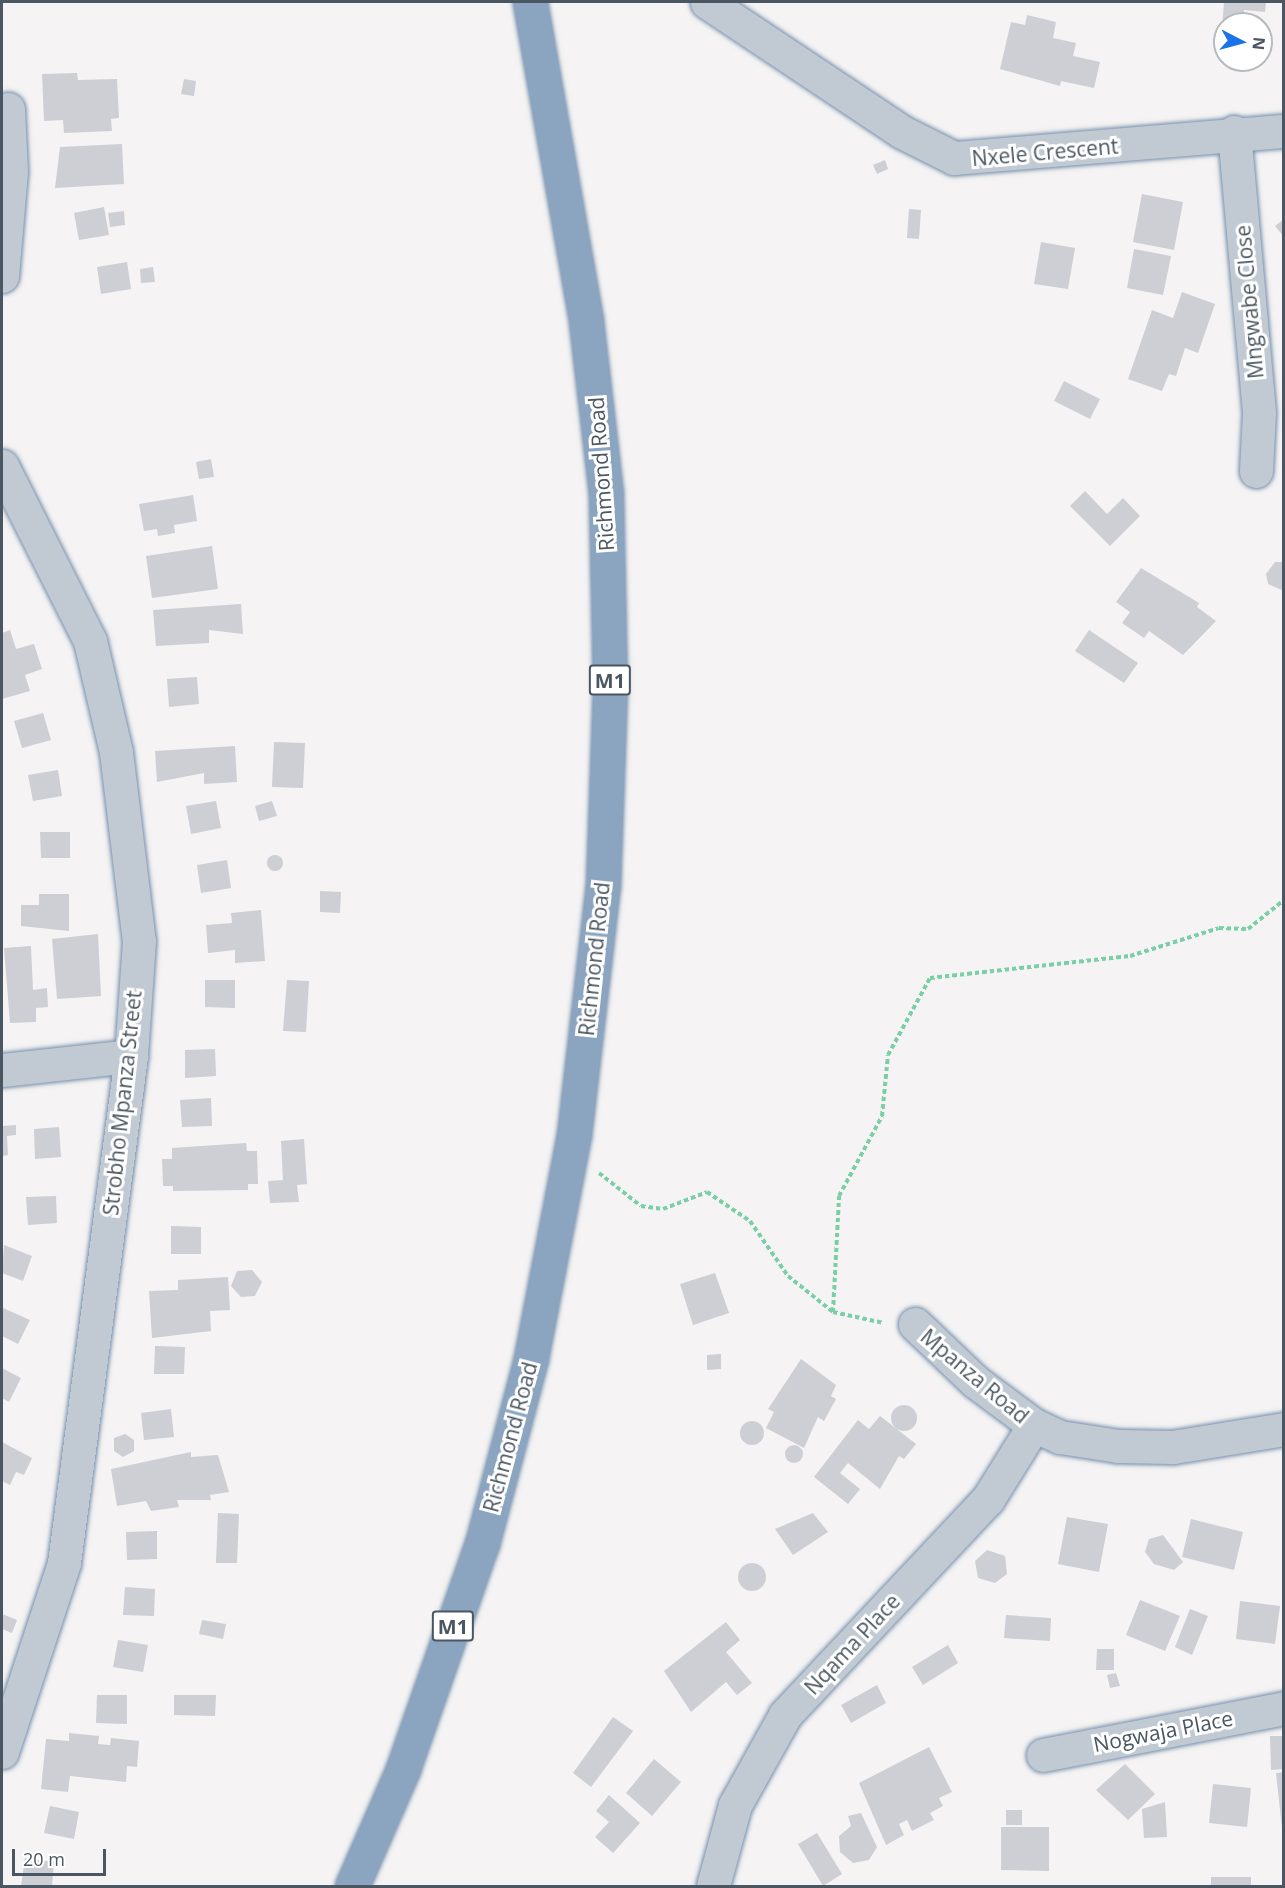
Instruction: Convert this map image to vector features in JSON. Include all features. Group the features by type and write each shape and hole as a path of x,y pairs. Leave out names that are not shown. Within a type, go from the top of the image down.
{"highway":[{"name":"Richmond Road","path":"351,1887 403,1769 482,1544 531,1358 574,1135 603,886 610,689 606,494 586,320 530,2"}],"street":[{"name":"Nxele Crescent","path":"707,2 902,132 954,158 1068,152 1234,132 1284,131"},
{"path":"2,276 8,109"},
{"name":"Mngwabe Close","path":"1234,132 1259,413 1256,471"},
{"name":"Strobho Mpanza Street","path":"2,466 90,641 106,700 131,843 139,941 131,1056 64,1563 2,1752"},
{"path":"2,1070 131,1056"},
{"name":"Mpanza Road","path":"915,1324 961,1370 1034,1425 1060,1437 1118,1446 1173,1447 1284,1429"},
{"name":"Nqama Place","path":"713,1887 735,1805 785,1715 988,1498 1034,1425"},
{"name":"Nogwaja Place","path":"1043,1755 1284,1708"}],"path":[{"path":"833,1312 839,1196 882,1116 888,1055 930,978 1130,956 1219,928 1248,929 1284,900"},
{"path":"574,1135 602,1176 641,1206 663,1209 707,1192 750,1221 788,1276 833,1312 865,1322 915,1324"}],"building":[{"path":"1224,2 1266,2 1265,12 1244,10 1244,12 1223,12"},
{"path":"1027,15 1056,22 1053,38 1076,43 1073,56 1100,62 1094,88 1061,81 1060,86 1000,69 1011,22 1025,25"},
{"path":"77,73 78,80 117,79 119,118 111,119 112,131 64,133 63,120 44,121 42,74"},
{"path":"184,79 196,81 194,96 181,94"},
{"path":"122,144 124,184 55,188 60,147"},
{"path":"885,160 888,169 877,174 873,165"},
{"path":"1142,194 1183,202 1174,250 1133,242"},
{"path":"104,207 109,235 79,240 74,213"},
{"path":"909,209 921,210 919,239 907,238"},
{"path":"124,211 125,225 110,227 108,213"},
{"path":"1284,219 1284,237 1275,226"},
{"path":"1041,242 1075,248 1068,289 1034,284"},
{"path":"1134,249 1171,256 1163,295 1127,288"},
{"path":"127,262 131,289 101,294 97,267"},
{"path":"153,267 155,282 141,283 140,269"},
{"path":"1182,292 1215,304 1198,353 1185,348 1176,376 1169,374 1162,391 1128,379 1152,310 1173,318"},
{"path":"1064,381 1100,399 1090,419 1054,401"},
{"path":"211,459 214,477 199,479 196,462"},
{"path":"1085,491 1107,514 1123,498 1140,516 1110,546 1070,506"},
{"path":"193,495 197,521 174,525 175,533 158,536 157,529 144,531 139,504"},
{"path":"212,546 218,589 152,598 146,556"},
{"path":"1275,562 1284,562 1284,591 1268,584 1266,574"},
{"path":"1141,568 1199,603 1197,607 1216,621 1183,655 1149,631 1144,638 1122,623 1130,612 1116,602"},
{"path":"241,604 243,634 209,630 209,643 156,646 153,610"},
{"path":"10,630 16,649 34,644 42,669 25,675 30,691 2,699 2,633"},
{"path":"1089,630 1138,663 1124,683 1075,651"},
{"path":"197,677 199,704 169,707 167,679"},
{"path":"43,713 51,740 22,748 14,721"},
{"path":"274,742 305,743 303,788 272,787"},
{"path":"235,746 237,782 204,784 204,773 157,782 155,751"},
{"path":"58,770 62,796 33,801 28,775"},
{"path":"216,801 221,828 191,834 186,806"},
{"path":"272,801 277,816 259,821 255,806"},
{"path":"40,832 70,832 70,858 41,858"},
{"path":"275,855 281,857 283,863 281,869 275,871 269,869 267,863 269,857"},
{"path":"227,860 231,888 201,893 197,865"},
{"path":"320,891 341,892 340,913 320,912"},
{"path":"39,894 69,894 69,931 21,926 21,905 39,905"},
{"path":"261,910 265,961 235,963 235,950 208,953 206,925 232,923 231,913"},
{"path":"98,934 101,996 57,999 52,939"},
{"path":"31,946 33,990 47,988 48,1007 36,1008 36,1022 10,1023 4,948"},
{"path":"205,980 235,980 235,1008 205,1007"},
{"path":"287,980 309,981 306,1032 283,1031"},
{"path":"215,1049 216,1076 185,1078 185,1050"},
{"path":"211,1098 212,1126 182,1127 180,1100"},
{"path":"16,1125 16,1135 7,1136 8,1155 2,1156 2,1126"},
{"path":"59,1127 61,1157 35,1159 34,1129"},
{"path":"304,1139 307,1184 297,1185 299,1202 270,1203 268,1181 283,1180 281,1141"},
{"path":"246,1143 247,1151 257,1151 258,1184 248,1184 248,1190 173,1191 173,1186 163,1186 162,1159 172,1159 172,1148"},
{"path":"56,1196 57,1223 28,1225 26,1197"},
{"path":"171,1226 201,1227 201,1254 171,1254"},
{"path":"4,1245 32,1256 23,1281 2,1273"},
{"path":"252,1270 262,1282 255,1296 241,1297 231,1286 237,1271"},
{"path":"715,1273 729,1313 693,1325 680,1284"},
{"path":"228,1277 230,1310 210,1311 211,1331 152,1338 149,1291 178,1290 178,1280"},
{"path":"3,1308 30,1320 18,1344 2,1336"},
{"path":"155,1346 185,1347 184,1374 154,1374"},
{"path":"721,1354 721,1369 707,1370 707,1355"},
{"path":"801,1359 836,1385 831,1396 836,1399 824,1421 818,1417 804,1448 766,1428 774,1412 768,1409"},
{"path":"2,1368 21,1378 9,1402 2,1398"},
{"path":"904,1405 913,1409 917,1418 913,1427 904,1431 895,1427 891,1418 895,1409"},
{"path":"171,1409 174,1437 144,1440 141,1413"},
{"path":"880,1416 916,1444 904,1459 899,1456 880,1489 848,1463 840,1473 860,1489 848,1504 814,1477 858,1420 869,1429"},
{"path":"752,1421 760,1425 764,1433 760,1441 752,1445 744,1441 740,1433 744,1425"},
{"path":"125,1434 134,1440 134,1451 123,1457 114,1451 114,1438"},
{"path":"2,1442 32,1458 24,1475 16,1472 10,1485 2,1481"},
{"path":"794,1445 800,1448 803,1454 800,1460 794,1463 788,1460 785,1454 788,1448"},
{"path":"191,1452 191,1457 218,1455 229,1492 210,1495 211,1500 177,1500 179,1507 151,1511 146,1501 117,1506 111,1469"},
{"path":"218,1513 239,1514 237,1563 216,1563"},
{"path":"813,1513 828,1532 793,1555 775,1529"},
{"path":"1067,1517 1108,1524 1099,1572 1058,1564"},
{"path":"1191,1519 1243,1532 1234,1570 1182,1557"},
{"path":"157,1531 157,1559 127,1560 126,1532"},
{"path":"1163,1535 1183,1562 1174,1570 1154,1564 1145,1552 1149,1539"},
{"path":"987,1550 1005,1556 1007,1574 995,1583 978,1578 975,1561"},
{"path":"752,1563 762,1567 766,1577 762,1587 752,1591 742,1587 738,1577 742,1567"},
{"path":"125,1587 155,1589 154,1616 123,1615"},
{"path":"1140,1600 1180,1616 1165,1651 1126,1635"},
{"path":"1240,1601 1280,1606 1275,1644 1236,1639"},
{"path":"1190,1609 1208,1616 1192,1655 1175,1647"},
{"path":"2,1614 17,1620 12,1633 2,1629"},
{"path":"1006,1615 1051,1618 1050,1641 1004,1638"},
{"path":"202,1620 226,1624 223,1639 199,1634"},
{"path":"726,1622 740,1640 726,1652 752,1683 737,1695 726,1682 691,1712 664,1671"},
{"path":"118,1640 148,1645 143,1672 113,1667"},
{"path":"948,1645 958,1663 923,1685 912,1667"},
{"path":"1097,1649 1114,1649 1114,1670 1096,1670"},
{"path":"1116,1673 1120,1686 1110,1688 1107,1675"},
{"path":"877,1685 886,1703 851,1723 841,1705"},
{"path":"97,1695 127,1695 127,1724 96,1723"},
{"path":"174,1695 216,1695 215,1716 174,1715"},
{"path":"613,1717 633,1731 591,1787 573,1773"},
{"path":"69,1733 99,1736 98,1744 110,1745 111,1738 139,1741 137,1767 127,1766 126,1782 70,1776 68,1792 41,1789 46,1739 69,1741"},
{"path":"1270,1736 1284,1736 1284,1769 1271,1770"},
{"path":"929,1747 952,1792 939,1798 943,1806 930,1813 934,1820 912,1831 907,1820 899,1824 904,1835 886,1845 859,1783"},
{"path":"654,1759 681,1782 652,1816 626,1793"},
{"path":"1125,1764 1155,1794 1128,1820 1096,1790"},
{"path":"1284,1772 1284,1828 1282,1828 1276,1773"},
{"path":"1213,1784 1251,1788 1247,1827 1209,1823"},
{"path":"609,1795 640,1823 613,1853 595,1837 609,1822 596,1811"},
{"path":"1165,1802 1167,1837 1144,1838 1142,1809"},
{"path":"50,1806 79,1812 74,1839 44,1833"},
{"path":"1006,1810 1022,1810 1022,1825 1006,1825"},
{"path":"861,1813 877,1847 869,1860 853,1863 840,1852 839,1836 851,1826 848,1816"},
{"path":"1001,1827 1049,1827 1049,1871 1001,1870"},
{"path":"817,1833 842,1874 823,1886 798,1844"},
{"path":"25,1858 54,1862 52,1886 21,1886"},
{"path":"1211,1877 1251,1877 1251,1886 1211,1886"}]}
